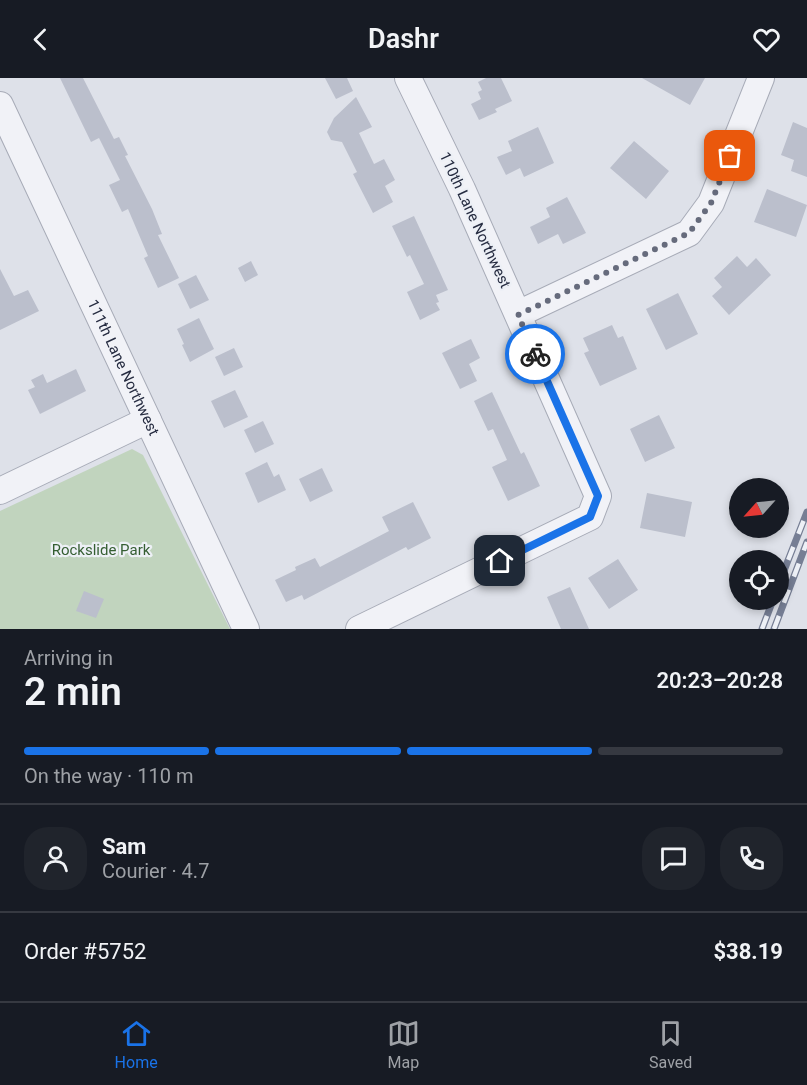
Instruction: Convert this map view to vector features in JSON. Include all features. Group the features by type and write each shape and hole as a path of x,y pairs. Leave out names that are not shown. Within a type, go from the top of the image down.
{"street":[{"name":"110th Lane Northwest","path":"366,627 590,517 598,496 462,189 408,78"},
{"path":"518,315 689,233 711,203 761,78"},
{"name":"111th Lane Northwest","path":"0,105 246,629"},
{"path":"0,491 148,420"}],"green space":[{"name":"Rockslide Park","path":"132,449 143,455 230,629 0,629 0,511"}],"building":[{"path":"60,78 83,78 114,139 119,137 128,155 125,156 162,234 158,235 179,278 158,288 144,258 148,256 128,209 122,212 109,185 120,180 99,138 91,142"},
{"path":"325,78 347,78 353,91 336,99"},
{"path":"486,78 501,78 512,101 495,109 497,112 479,120 471,104 481,99 478,92 482,90 478,82"},
{"path":"642,78 705,78 690,105"},
{"path":"356,97 372,127 359,133 374,164 384,159 395,180 385,186 393,202 373,213 353,174 357,172 342,142 331,140 327,132 334,118"},
{"path":"793,122 807,128 807,177 791,171 794,160 781,155"},
{"path":"538,127 554,163 524,177 520,168 506,175 497,157 512,151 508,141"},
{"path":"634,141 669,171 646,199 610,168"},
{"path":"767,189 807,205 796,237 754,222"},
{"path":"567,197 586,233 563,244 558,234 538,244 530,227 550,217 546,208"},
{"path":"414,216 448,290 436,295 439,302 436,303 440,310 420,320 407,292 424,284 410,255 407,257 392,226"},
{"path":"737,256 747,267 756,258 771,275 729,315 712,296 722,287 714,278"},
{"path":"251,261 258,275 245,282 238,268"},
{"path":"0,269 14,296 28,290 39,311 0,330"},
{"path":"196,275 209,300 190,309 178,284"},
{"path":"678,293 698,334 666,350 646,309"},
{"path":"199,318 214,349 190,362 177,329"},
{"path":"612,325 618,338 623,336 637,369 600,386 584,353 589,351 583,338"},
{"path":"471,339 480,358 469,364 477,381 460,389 442,353"},
{"path":"234,348 243,367 224,376 215,357"},
{"path":"76,369 86,391 40,414 28,390 35,387 31,380 43,374 47,383"},
{"path":"235,390 248,417 224,428 211,401"},
{"path":"492,392 521,454 524,452 540,486 508,501 492,467 507,460 493,429 488,431 474,401"},
{"path":"659,415 675,448 645,462 630,429"},
{"path":"263,421 274,444 255,453 244,430"},
{"path":"267,462 274,477 279,474 286,490 258,503 245,473"},
{"path":"322,468 333,491 310,502 299,479"},
{"path":"647,493 692,502 685,537 640,528"},
{"path":"413,502 431,538 408,550 406,547 304,600 302,595 286,602 275,580 315,558 320,567 389,531 382,517"},
{"path":"618,559 638,590 609,609 588,578"},
{"path":"570,587 589,629 561,629 547,597"},
{"path":"84,591 104,599 96,618 76,611"}],"railway":[{"path":"789,558 807,512"},
{"path":"774,629 807,542"},
{"path":"762,629 769,610"}],"way so far":[{"path":"535,354 518,315 689,233 711,203 730,156"}],"route":[{"path":"500,561 590,517 598,496 535,354"}]}
